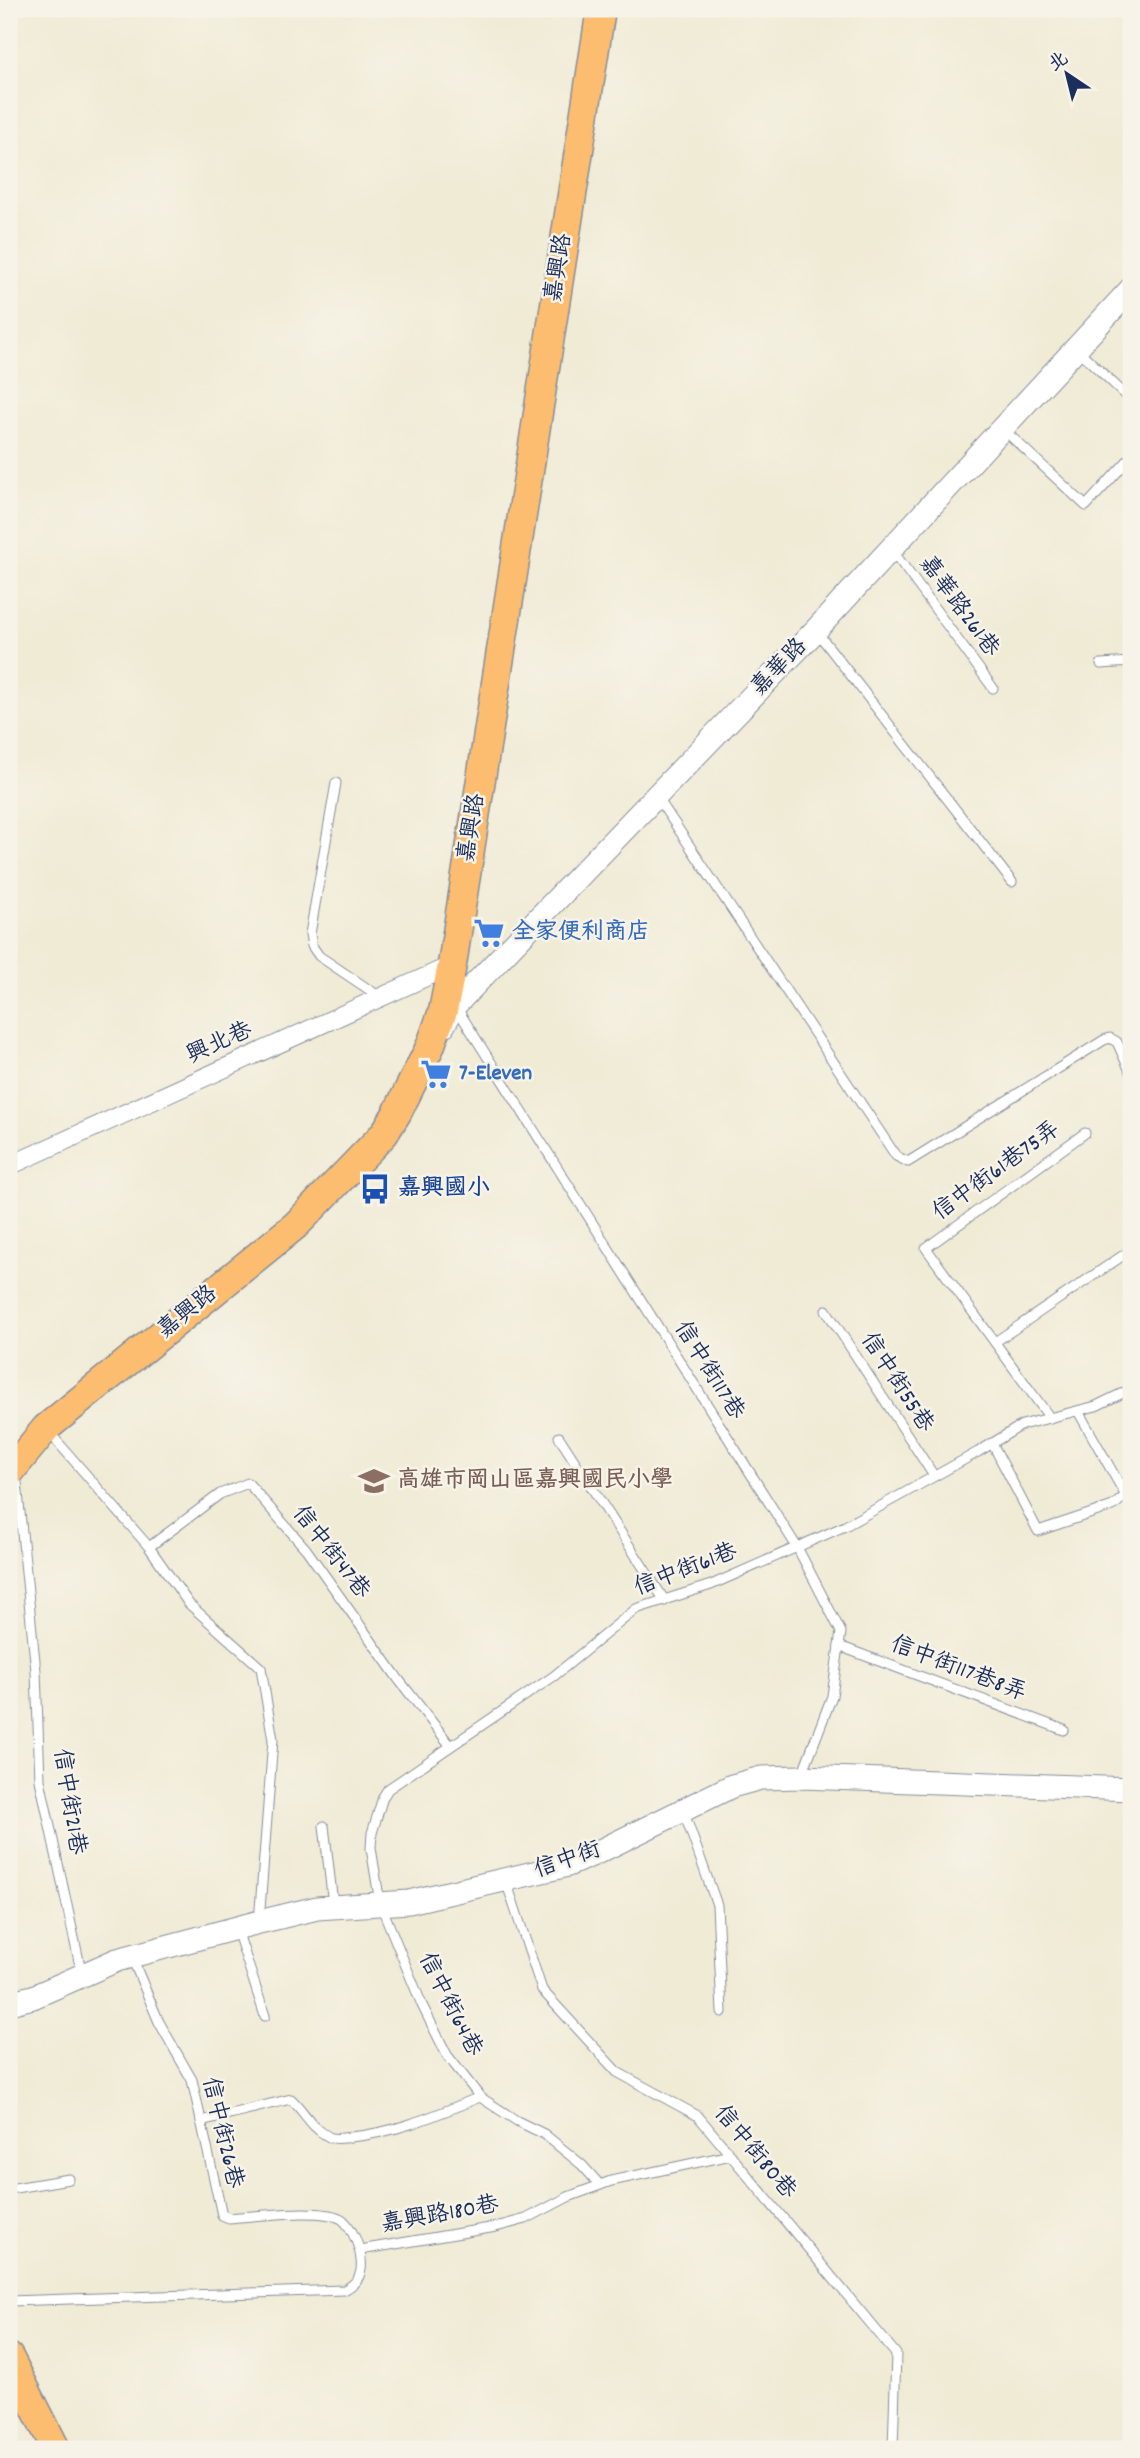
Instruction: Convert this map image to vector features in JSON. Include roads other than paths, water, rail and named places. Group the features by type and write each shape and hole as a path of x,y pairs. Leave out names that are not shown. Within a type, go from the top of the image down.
{"main road":[{"name":"嘉興路","path":"12,1469 46,1428 296,1225 384,1134 430,1047 443,1011 452,965 601,9"},
{"path":"11,2371 56,2449"}],"street":[{"name":"嘉華路","path":"430,1047 455,1005 816,631 1131,289"},
{"name":"興北巷","path":"9,1166 452,965"},
{"name":"信中街","path":"9,2003 33,1997 132,1957 259,1922 334,1906 409,1902 568,1865 732,1786 761,1778 801,1777 1131,1789"}],"lane":[{"path":"1077,348 1131,400"},
{"path":"1002,429 1086,506 1131,457"},
{"name":"嘉華路261巷","path":"891,549 993,688"},
{"path":"816,631 1013,881"},
{"path":"1101,664 1131,662"},
{"path":"336,783 310,934 312,946 319,956 381,998"},
{"path":"657,796 896,1156 908,1162 1104,1040 1110,1038 1117,1042 1131,1073"},
{"name":"信中街117巷","path":"455,1005 797,1547 841,1632 832,1696 801,1777"},
{"name":"信中街61巷75弄","path":"1050,1418 926,1248 1084,1133"},
{"path":"995,1342 1131,1250"},
{"name":"信中街55巷","path":"826,1310 934,1476"},
{"name":"信中街61巷","path":"380,1903 371,1848 372,1833 388,1789 554,1676 636,1609 711,1585 845,1526 1022,1425 1096,1406 1131,1389"},
{"path":"992,1443 1038,1531 1113,1506 1128,1494 1078,1411"},
{"path":"46,1428 149,1547 189,1604 261,1668 273,1740 259,1922"},
{"path":"559,1437 665,1601"},
{"name":"信中街21巷","path":"12,1469 36,1671 40,1780 83,1976"},
{"name":"信中街47巷","path":"149,1547 220,1494 247,1483 306,1549 399,1680 450,1745"},
{"name":"信中街117巷8弄","path":"839,1646 1064,1730"},
{"path":"683,1809 718,1905 722,2011"},
{"path":"324,1826 334,1906"},
{"name":"信中街80巷","path":"506,1881 542,1990 617,2072 698,2116 896,2354 892,2449"},
{"name":"信中街64巷","path":"380,1903 422,2005 447,2055 481,2097 517,2121 544,2134 582,2165 600,2185"},
{"path":"236,1929 265,2016"},
{"name":"信中街26巷","path":"132,1957 159,2022 192,2080 222,2215 229,2218 316,2213 331,2215 344,2221 360,2250"},
{"path":"201,2120 291,2099 310,2124 332,2139 376,2135 481,2097"},
{"name":"嘉興路180巷","path":"9,2301 344,2290 354,2285 362,2271 360,2250 496,2227 526,2219 568,2197 600,2185 731,2155"},
{"path":"9,2189 69,2179"}],"place":[{"name":"全家便利商店","path":"489,933"},
{"name":"7-Eleven","path":"436,1074"},
{"name":"嘉興國小","path":"375,1189"},
{"name":"高雄市岡山區嘉興國民小學","path":"374,1481"}]}
